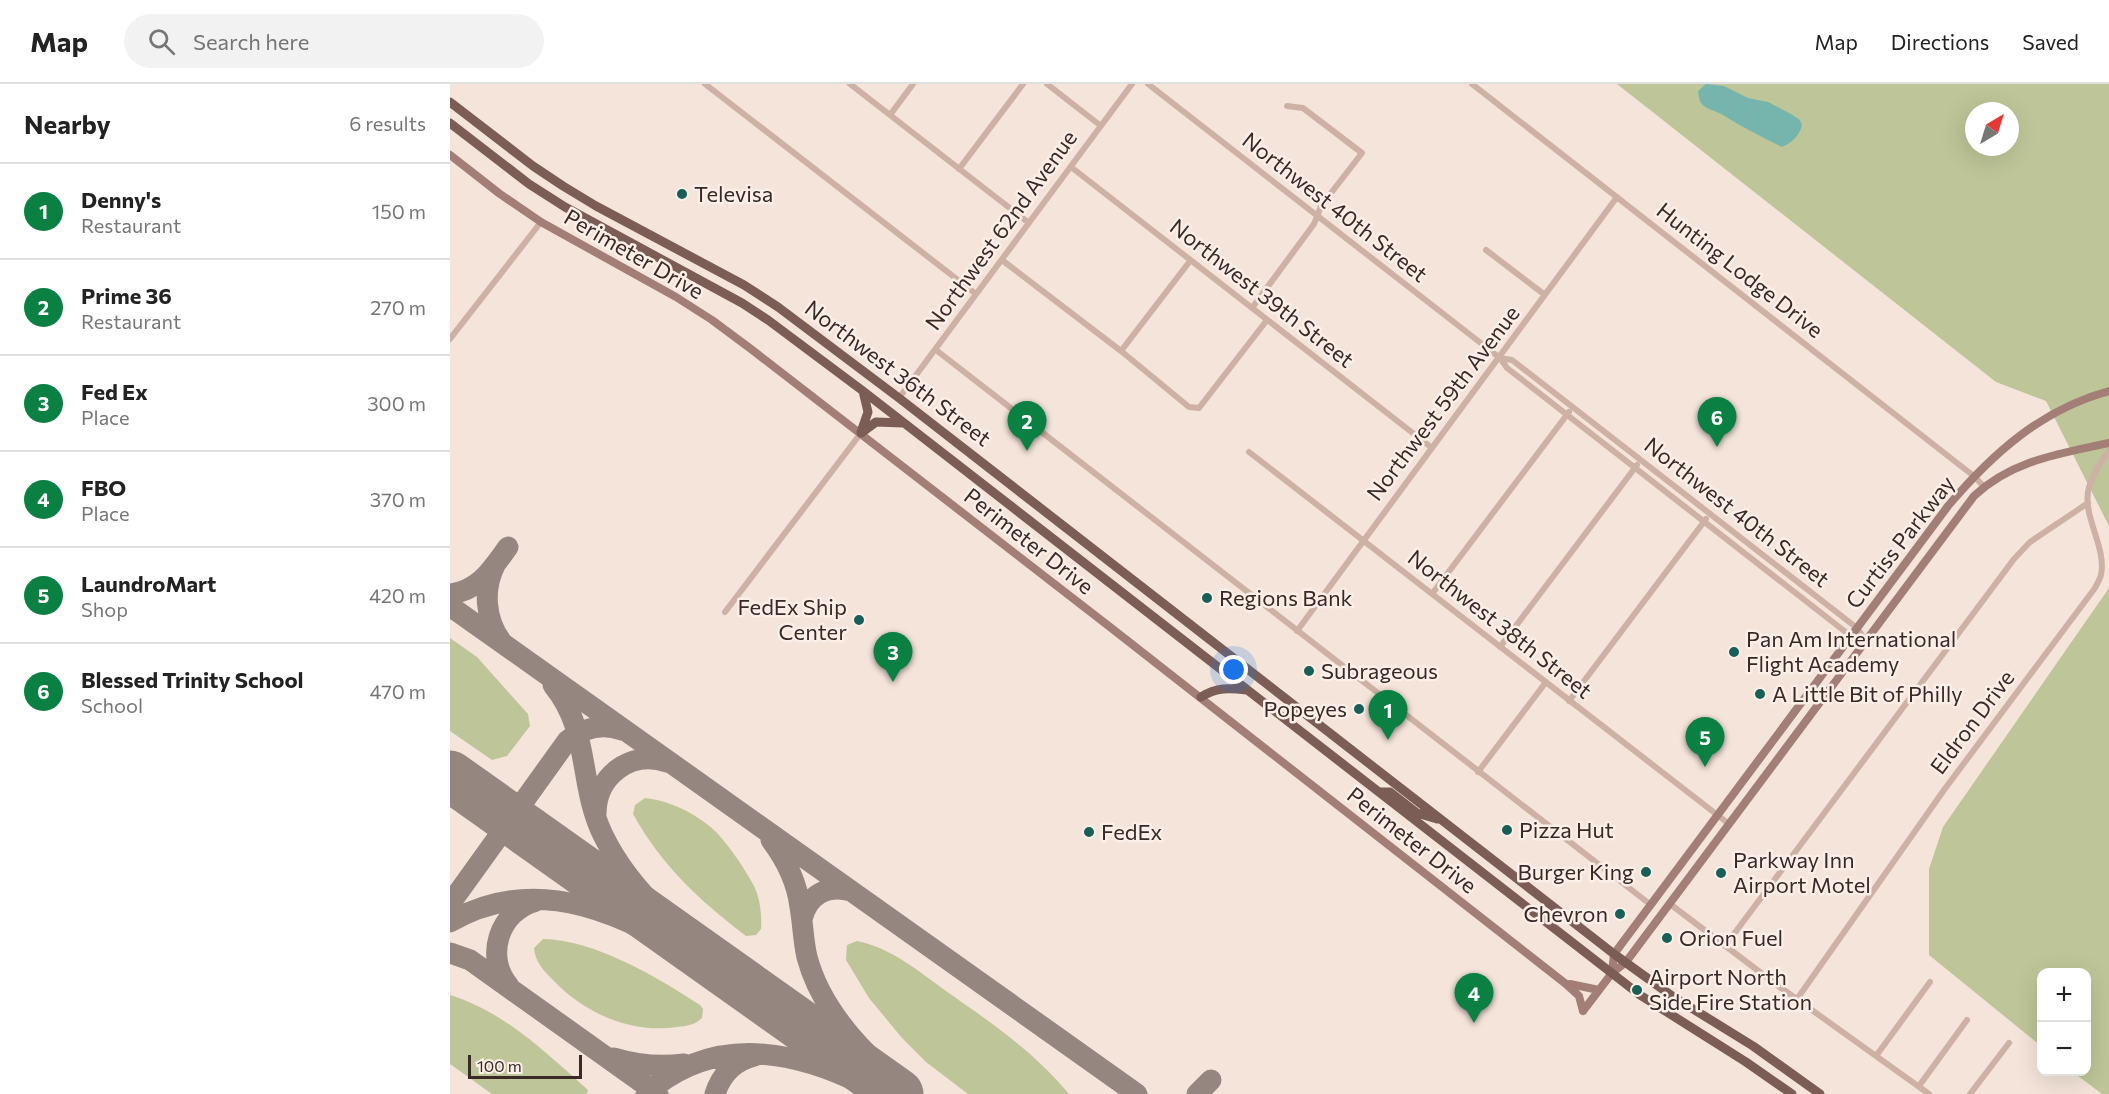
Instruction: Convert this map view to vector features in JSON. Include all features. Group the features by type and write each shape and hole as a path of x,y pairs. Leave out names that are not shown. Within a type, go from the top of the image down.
{"main road":[{"name":"Northwest 36th Street","path":"450,102 550,178 596,206 750,289 778,307 899,398 1614,954 1672,996 1753,1046 1820,1094"},
{"name":"Northwest 36th Street","path":"450,123 547,196 581,217 742,303 768,320 863,391 1612,973 1652,1003 1753,1066 1792,1094"},
{"path":"507,167 517,154"},
{"name":"Perimeter Drive","path":"450,155 541,222 676,297 712,320 861,433 1566,984 1579,996 1583,1011"},
{"path":"742,303 750,289"},
{"path":"861,433 868,412 863,391"},
{"name":"Curtiss Parkway","path":"1614,954 1948,506 2007,447 2045,417 2076,401 2109,391"},
{"path":"861,433 876,422 904,423"},
{"name":"Curtiss Parkway","path":"1583,1011 1612,973 1626,962 1670,904 1964,508 1984,487 2005,473 2027,463 2109,442"},
{"path":"1071,553 1081,539"},
{"path":"1205,657 1223,659 1231,656 1231,666 1236,681"},
{"path":"1201,698 1218,689 1247,690"},
{"path":"1321,747 1332,749 1348,747"},
{"path":"1379,792 1390,792 1417,813 1442,821 1438,831 1442,841"},
{"path":"1612,973 1614,954"},
{"name":"Perimeter Drive","path":"1566,984 1599,990"}],"street":[{"path":"705,84 976,294"},
{"path":"850,84 1029,223"},
{"path":"890,115 913,84"},
{"path":"959,169 1023,84"},
{"path":"1047,84 1101,126"},
{"name":"Northwest 62nd Avenue","path":"899,398 1132,84"},
{"name":"Northwest 40th Street","path":"1148,84 1500,358 1507,368 1704,522 1854,632"},
{"name":"Hunting Lodge Drive","path":"1472,84 1975,477 1984,487"},
{"path":"1252,308 1314,224 1321,207 1362,153 1303,108 1287,106"},
{"name":"Northwest 39th Street","path":"1071,167 1432,448"},
{"name":"Northwest 59th Avenue","path":"1297,631 1617,197"},
{"path":"450,339 541,222"},
{"path":"1486,250 1545,296"},
{"path":"1002,260 1121,351 1189,407 1199,408 1267,320"},
{"path":"1121,351 1191,261"},
{"path":"936,350 1651,905"},
{"name":"Northwest 40th Street","path":"1500,358 1512,360 1573,407 1710,514 1865,641"},
{"path":"1432,594 1573,407"},
{"path":"725,612 861,433"},
{"name":"Eldron Drive","path":"1797,999 1944,790 2095,588 2101,575 2101,560 2088,503 2088,488 2098,465 2109,450"},
{"name":"Northwest 38th Street","path":"1249,452 1729,824"},
{"path":"1500,647 1641,460"},
{"path":"1725,946 2014,559 2030,542 2088,503"},
{"path":"1569,701 1710,514"},
{"path":"1478,772 1545,682"},
{"path":"1670,904 1929,1094"},
{"path":"1876,1056 1930,982"},
{"path":"1919,1086 1967,1020"},
{"path":"1970,1094 2009,1043"}],"green space":[{"path":"1617,84 2109,84 2109,526 2046,401 1996,382"},
{"path":"2109,588 2109,1094 2102,1094 2078,1076 2091,1076 2091,968 2037,968 2037,1043 1929,955 1929,869 1943,827"},
{"path":"450,638 477,657 528,714 530,726 507,756 492,760 450,731"},
{"path":"645,798 670,804 694,815 714,830 727,844 749,877 757,894 761,929 756,935 746,936 729,923 683,881 656,850 633,814 635,805"},
{"path":"543,939 583,946 625,962 700,1005 703,1009 702,1018 694,1024 684,1026 642,1027 625,1024 593,1011 565,991 540,965 534,948"},
{"path":"857,941 894,955 982,1016 1027,1052 1069,1094 968,1094 926,1062 902,1038 869,998 846,960 847,945"},
{"path":"450,995 489,1012 524,1035 588,1090 587,1094 492,1094 450,1064"}],"water":[{"path":"1706,84 1724,86 1748,98 1768,102 1800,120 1802,125 1799,132 1792,141 1782,147 1760,136 1704,106 1700,101 1698,91"}],"taxiway":[{"path":"450,594 477,584 508,547"},
{"path":"495,565 487,594 489,614 501,641"},
{"path":"450,606 1137,1094"},
{"path":"553,685 565,703 579,739 595,816 620,865 641,891 690,939 799,1024"},
{"path":"450,904 567,741 593,728 607,727 622,730"},
{"path":"596,814 602,788 618,769 640,760 653,759 667,762"},
{"path":"771,840 786,863 799,898 807,957 823,997 862,1049 910,1094"},
{"path":"802,919 809,904 820,893 834,889 851,891"},
{"path":"450,922 483,907 517,900 550,900 583,906 615,916 707,966"},
{"path":"509,986 497,962 499,936 513,914 523,906 536,901"},
{"path":"450,953 470,960 658,1094"},
{"path":"646,1094 673,1074 702,1061 732,1055 762,1054 822,1067 881,1094"},
{"path":"715,1094 721,1081 734,1065 754,1056"},
{"path":"614,1058 649,1065 684,1064"},
{"path":"1197,1094 1211,1080"}],"runway":[{"path":"450,776 898,1094"}],"place":[{"name":"Televisa","path":"682,194"},
{"name":"Blessed Trinity School","path":"1717,447"},
{"name":"Prime 36","path":"1027,451"},
{"name":"Regions Bank","path":"1207,598"},
{"name":"FedEx Ship Center","path":"859,620"},
{"name":"Pan Am International Flight Academy","path":"1734,652"},
{"name":"Subrageous","path":"1309,671"},
{"name":"Fed Ex","path":"893,682"},
{"name":"A Little Bit of Philly","path":"1760,694"},
{"name":"Popeyes","path":"1359,709"},
{"name":"Denny's","path":"1388,740"},
{"name":"LaundroMart","path":"1705,767"},
{"name":"Pizza Hut","path":"1507,830"},
{"name":"FedEx","path":"1089,832"},
{"name":"Burger King","path":"1646,872"},
{"name":"Parkway Inn Airport Motel","path":"1721,873"},
{"name":"Chevron","path":"1620,914"},
{"name":"Orion Fuel","path":"1667,938"},
{"name":"Airport North Side Fire Station","path":"1637,990"},
{"name":"FBO","path":"1474,1023"}]}
